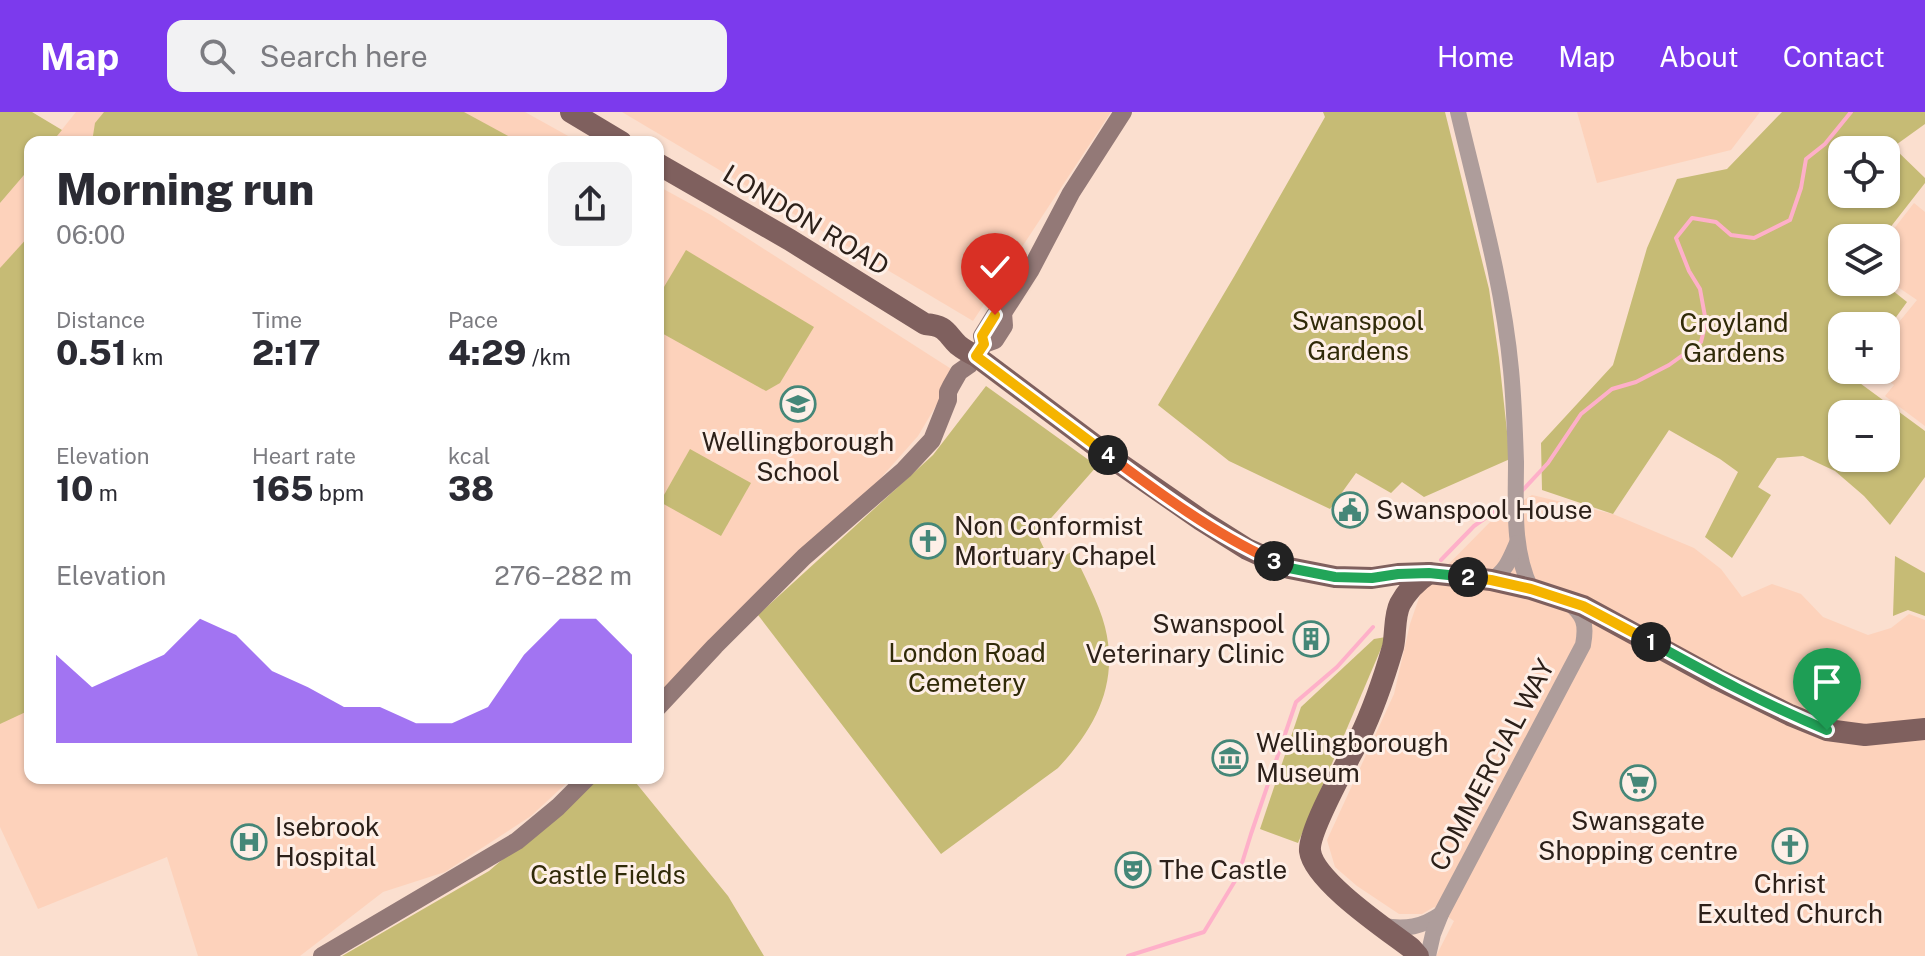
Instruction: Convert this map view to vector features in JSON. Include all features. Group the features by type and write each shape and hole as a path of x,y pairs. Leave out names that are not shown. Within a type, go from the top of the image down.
{"main road":[{"path":"571,112 611,136"},
{"path":"664,701 804,557 904,470 932,440 955,378 995,315 1003,313 1030,271 1071,193 1123,112"},
{"name":"LONDON ROAD","path":"664,167 790,240 925,324 938,326 1116,461 1201,520 1247,549 1289,568 1335,577 1372,578 1429,573 1491,580 1531,589 1590,609 1717,679 1827,730 1865,735 1925,729"},
{"path":"1418,956 1326,879 1314,863 1310,849 1315,826 1361,735 1381,686 1394,642 1399,607 1415,583 1429,573"},
{"path":"1372,578 1399,607"},
{"path":"322,956 517,841 581,784"}],"street":[{"path":"1458,112 1506,330 1515,427 1517,543 1531,589"},
{"path":"1491,580 1501,574 1517,543"},
{"name":"COMMERCIAL WAY","path":"1428,956 1441,914 1583,645 1586,631 1584,621 1567,601"},
{"path":"1383,926 1399,929 1415,927 1441,914"}],"shaded area":[{"path":"76,112 525,112 568,136 57,136"},
{"path":"622,112 1111,112 973,321"},
{"path":"1577,112 1760,112 1731,150 1597,183"},
{"name":"Isebrook Hospital","path":"24,175 24,784 566,784 531,816 445,872 383,892 300,956 198,956 167,857 38,909 0,827 0,203"},
{"name":"Wellingborough School","path":"664,189 711,215 956,372 918,436 879,480 664,689"},
{"path":"1914,203 1925,212 1925,426 1900,407 1900,400 1890,400 1885,396 1893,384 1900,384 1900,321 1917,300 1900,288 1898,224"},
{"path":"1532,495 1613,514 1694,548 1721,569 1742,597 1772,584 1801,594 1823,617 1868,635 1891,628 1909,614 1925,620 1925,956 1436,956 1454,921 1434,907 1422,914 1399,914 1335,867 1327,840 1394,694 1410,624 1421,592 1494,518"}],"green space":[{"path":"0,112 32,112 62,130 57,136 24,136 24,175 0,203"},
{"path":"104,112 464,112 508,136 93,136 95,123"},
{"name":"Swanspool Gardens","path":"1323,112 1445,112 1489,289 1510,459 1424,497 1402,482 1391,493 1356,473 1330,509 1229,461 1158,405 1325,117"},
{"name":"Croyland Gardens","path":"1782,112 1925,112 1925,124 1900,142 1900,136 1828,136 1828,208 1900,208 1900,154 1925,178 1925,183 1893,224 1828,224 1828,296 1900,296 1907,302 1900,312 1828,312 1828,384 1861,384 1883,400 1828,400 1828,468 1803,456 1777,458 1758,487 1771,495 1732,558 1705,537 1738,472 1669,430 1613,514 1542,490 1541,443 1613,365 1647,248 1677,179 1727,169"},
{"path":"24,242 24,713 0,724 0,268"},
{"path":"686,250 814,327 780,383 766,391 664,334 664,287"},
{"name":"London Road Cemetery","path":"986,386 1097,466 1037,534 1051,563 1073,551 1105,627 1109,667 1101,703 1093,720 1058,768 941,854 758,615 933,455"},
{"name":"Croyland Gardens","path":"1900,413 1925,431 1925,477 1890,525 1864,496 1836,472 1900,472"},
{"path":"690,449 751,483 721,536 664,504 664,495"},
{"path":"1895,556 1925,573 1925,616 1908,610 1893,616"},
{"path":"1386,637 1298,843 1260,829 1301,707 1374,639"},
{"name":"Castle Fields","path":"590,784 637,784 728,896 764,956 342,956 489,871"}],"waterway":[{"path":"1521,492 1548,463 1581,414 1612,389 1636,382 1669,365 1701,342 1706,322 1700,289 1676,238 1692,218 1716,222 1731,235 1754,238 1790,220 1801,188 1806,159 1825,144 1851,112"},
{"path":"1441,560 1474,526 1511,500"},
{"path":"1128,956 1204,932 1238,876 1296,702 1337,667 1373,627"}],"place":[{"name":"Wellingborough School","path":"798,404"},
{"name":"Swanspool House","path":"1350,510"},
{"name":"Non Conformist Mortuary Chapel","path":"928,541"},
{"name":"Swanspool Veterinary Clinic","path":"1311,639"},
{"name":"Wellingborough Museum","path":"1230,758"},
{"name":"Swansgate Shopping centre","path":"1638,783"},
{"name":"Isebrook Hospital","path":"249,842"},
{"name":"Christ Exulted Church","path":"1790,846"},
{"name":"The Castle","path":"1133,870"}],"route":[{"path":"995,315 982,336 984,344 976,356 1116,461 1247,549 1289,568 1335,577 1372,578 1429,573 1491,580 1531,589 1583,606 1717,679 1827,730"}]}
